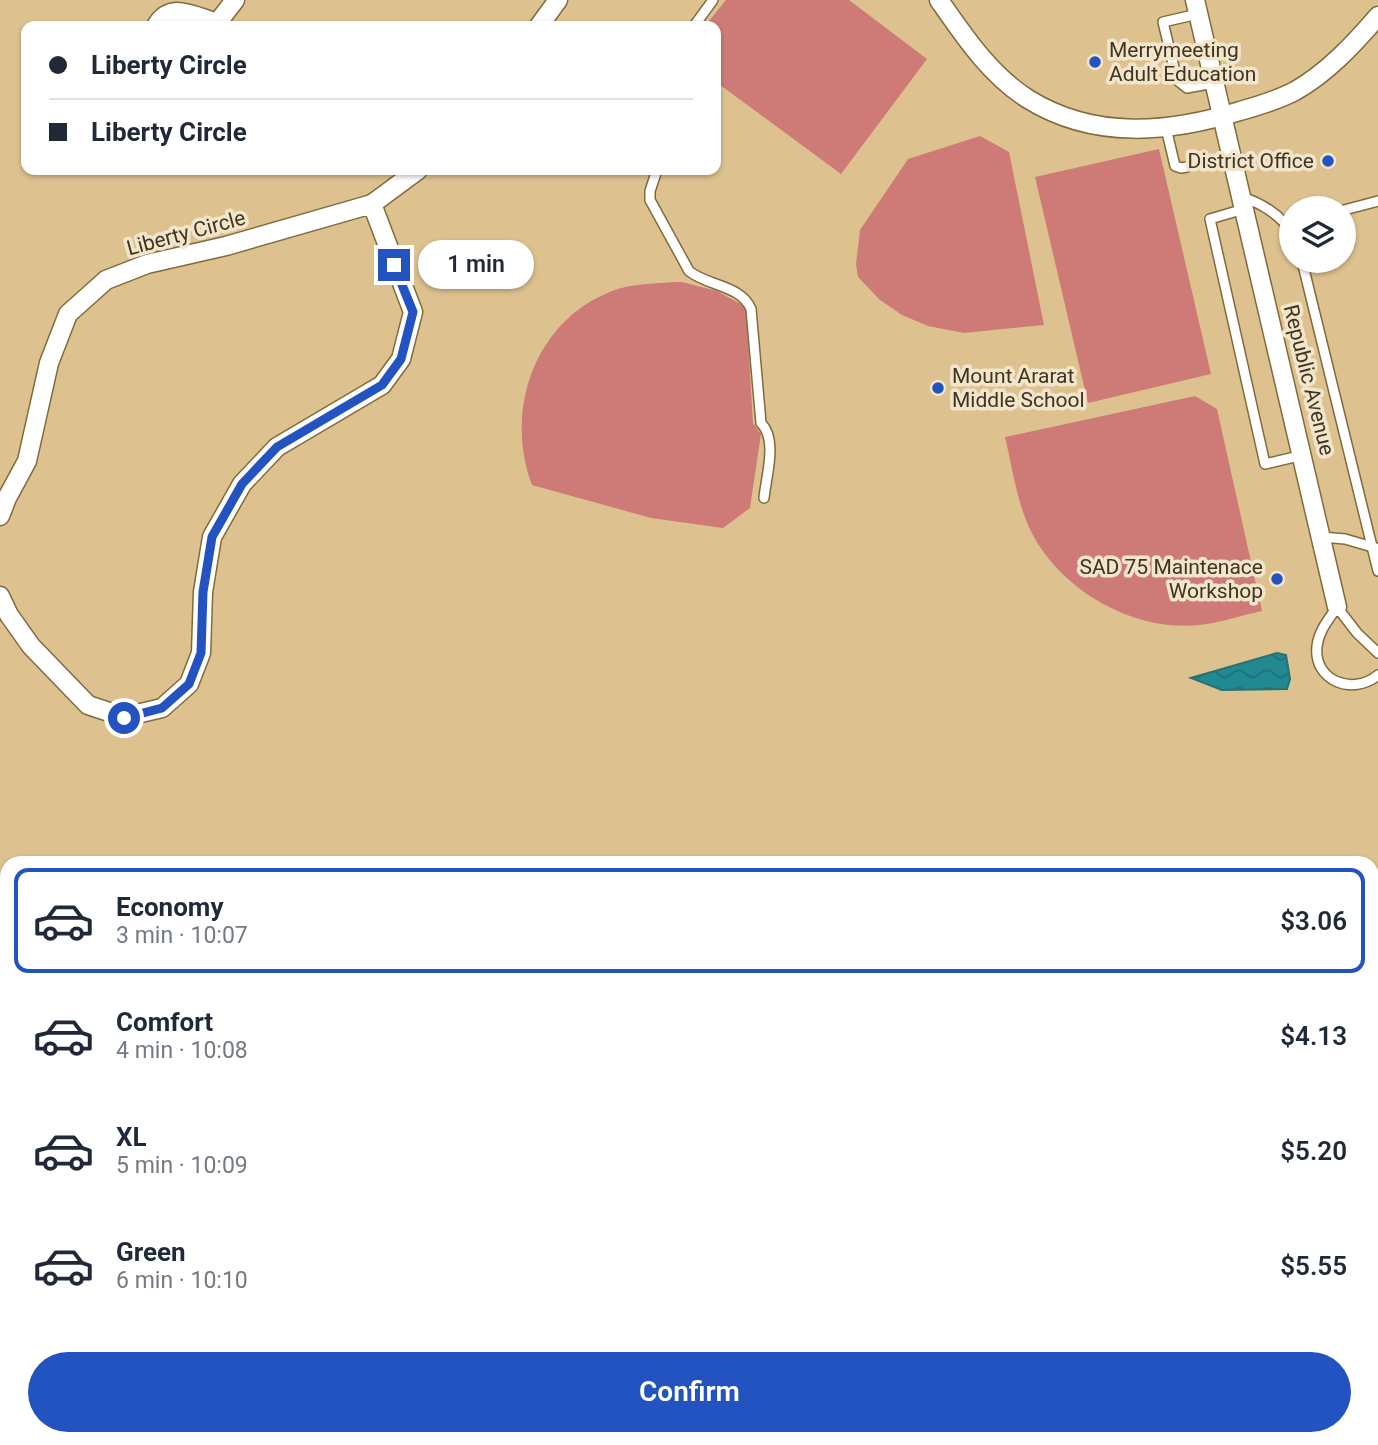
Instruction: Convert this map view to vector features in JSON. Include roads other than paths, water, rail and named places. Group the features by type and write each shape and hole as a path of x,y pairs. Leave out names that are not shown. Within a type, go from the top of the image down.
{"street":[{"path":"219,21 236,0"},
{"path":"543,21 558,0"},
{"path":"939,0 978,54 1026,97 1044,108 1089,125 1114,129 1166,128 1223,117 1270,102 1294,91 1332,63 1376,23"},
{"name":"Republic Avenue","path":"1197,7 1338,607"},
{"path":"159,21 165,13 180,9 210,21"},
{"name":"Liberty Circle","path":"0,516 6,498 27,461 49,363 68,314 106,280 147,264 226,246 372,204 411,175"},
{"path":"0,596 9,615 32,646 88,705 124,718 162,708 189,684 201,653 203,592 212,537 242,484 277,447 382,385 401,359 413,312 372,204"}],"lane":[{"path":"698,21 713,0"},
{"path":"1197,7 1163,22 1177,80 1187,88 1214,83"},
{"path":"1166,128 1175,166 1181,169 1186,167"},
{"path":"655,175 650,200 689,271 697,278 729,289 747,299 751,309 761,423 769,430 770,447 764,498"},
{"path":"1356,207 1378,201"},
{"path":"1279,219 1264,207 1243,203 1210,219 1265,464 1303,455"},
{"path":"1305,273 1375,548 1378,571"},
{"path":"1322,537 1345,539 1375,548"},
{"path":"1378,653 1357,633 1338,607 1323,627 1317,644 1323,668 1339,683 1350,686 1370,682 1378,676"}],"water":[{"path":"1277,653 1286,655 1290,679 1287,689 1222,690 1191,678"}],"place":[{"name":"Merrymeeting Adult Education","path":"1095,62"},
{"name":"District Office","path":"1328,161"},
{"name":"Mount Ararat Middle School","path":"938,388"},
{"name":"SAD 75 Maintenace Workshop","path":"1277,579"}]}
